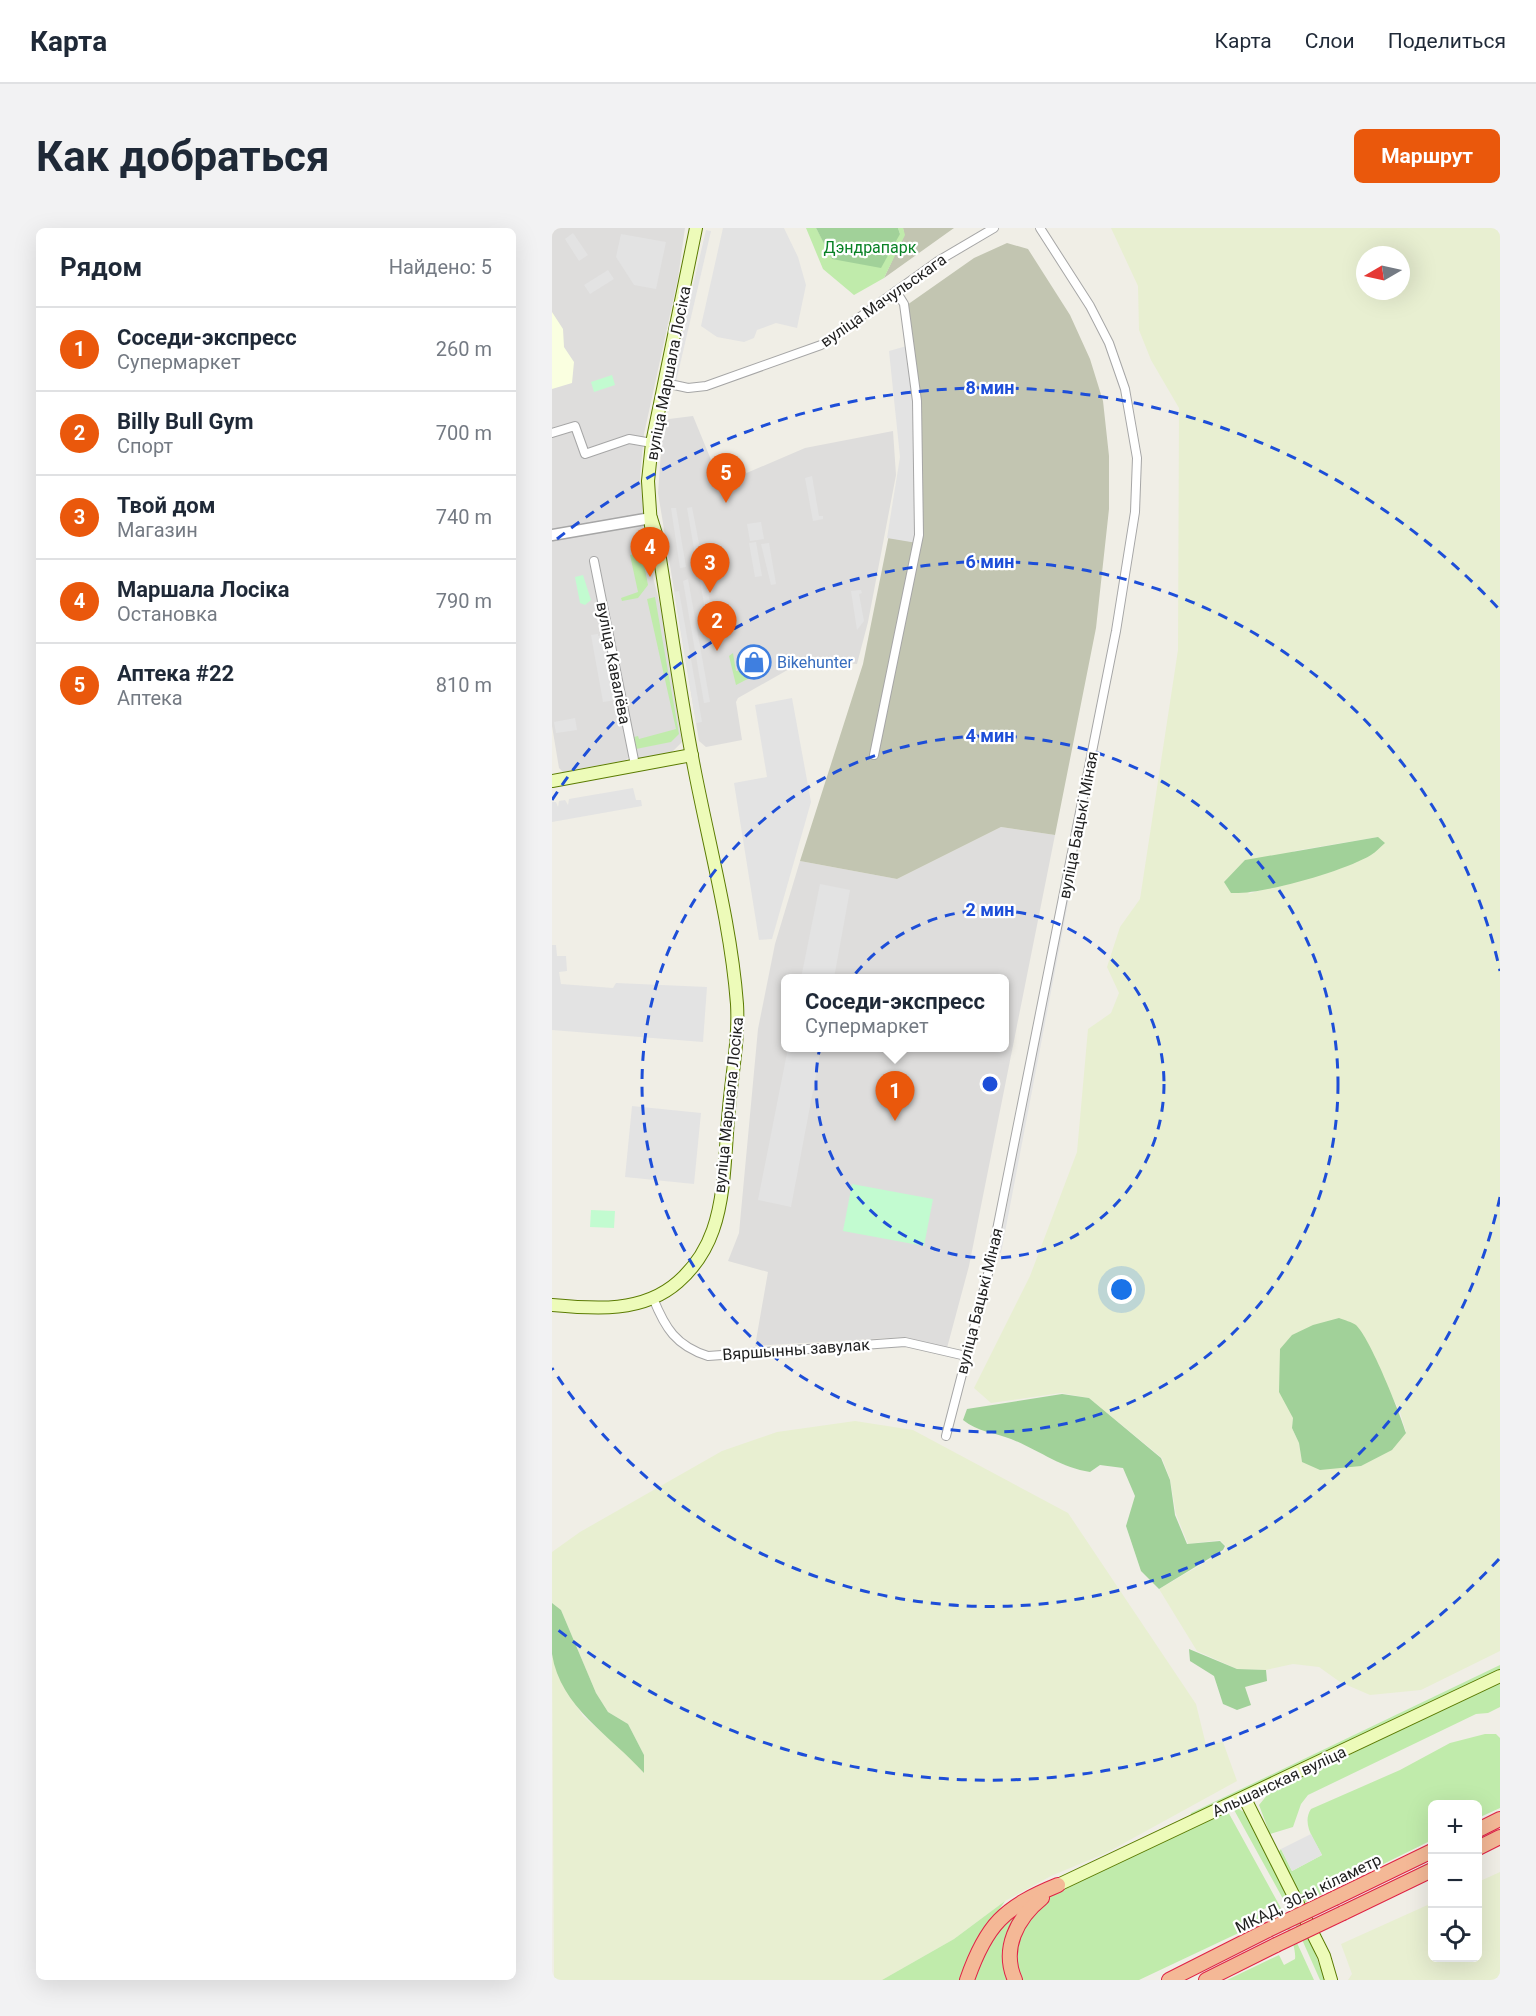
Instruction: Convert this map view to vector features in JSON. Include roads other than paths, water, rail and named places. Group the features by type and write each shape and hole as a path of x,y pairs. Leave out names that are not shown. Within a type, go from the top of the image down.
{"highway":[{"path":"1482,1828 1500,1819"},
{"path":"1482,1846 1500,1838"},
{"name":"МКАД, 30-ы кіламетр","path":"1169,1980 1428,1853"},
{"name":"МКАД, 30-ы кіламетр","path":"1206,1980 1219,1976 1276,1945 1428,1872"},
{"path":"967,1980 976,1955 997,1919 1012,1906 1058,1885"},
{"path":"1015,1980 1010,1963 1010,1947 1016,1929 1028,1909 1058,1885"}],"main road":[{"name":"вуліца Маршала Лосіка","path":"552,1305 614,1307 653,1298 669,1289 687,1273 703,1251 714,1227 737,1006 727,934 673,645 662,598 648,481 652,443 696,228"},
{"path":"552,781 692,755"},
{"name":"Альшанская вуліца","path":"1058,1885 1245,1799 1500,1676"},
{"path":"1245,1799 1324,1956 1331,1980"}],"street":[{"name":"вуліца Мачульскага","path":"665,383 688,388 706,386 821,345 971,239 994,228"},
{"name":"вуліца Бацькі Міная","path":"946,1436 989,1270 1116,631 1135,512 1137,458 1133,429 1109,343 1090,306 1040,228"},
{"path":"874,755 919,535 917,400 904,304 896,291"},
{"path":"552,433 575,426 585,454 629,439 652,443"},
{"path":"552,535 651,518"},
{"name":"вуліца Кавалёва","path":"594,561 635,765"},
{"name":"Вяршынны завулак","path":"653,1298 674,1337 689,1350 708,1356 905,1342 966,1356"}],"place":[{"name":"Аптека #22","path":"726,503"},
{"name":"Маршала Лосіка","path":"650,577"},
{"name":"Твой дом","path":"710,593"},
{"name":"Billy Bull Gym","path":"717,651"},
{"name":"Bikehunter","path":"754,662"},
{"name":"Соседи-экспресс","path":"895,1121"}],"park label":[{"name":"Дэндрапарк","path":"870,247"}]}
